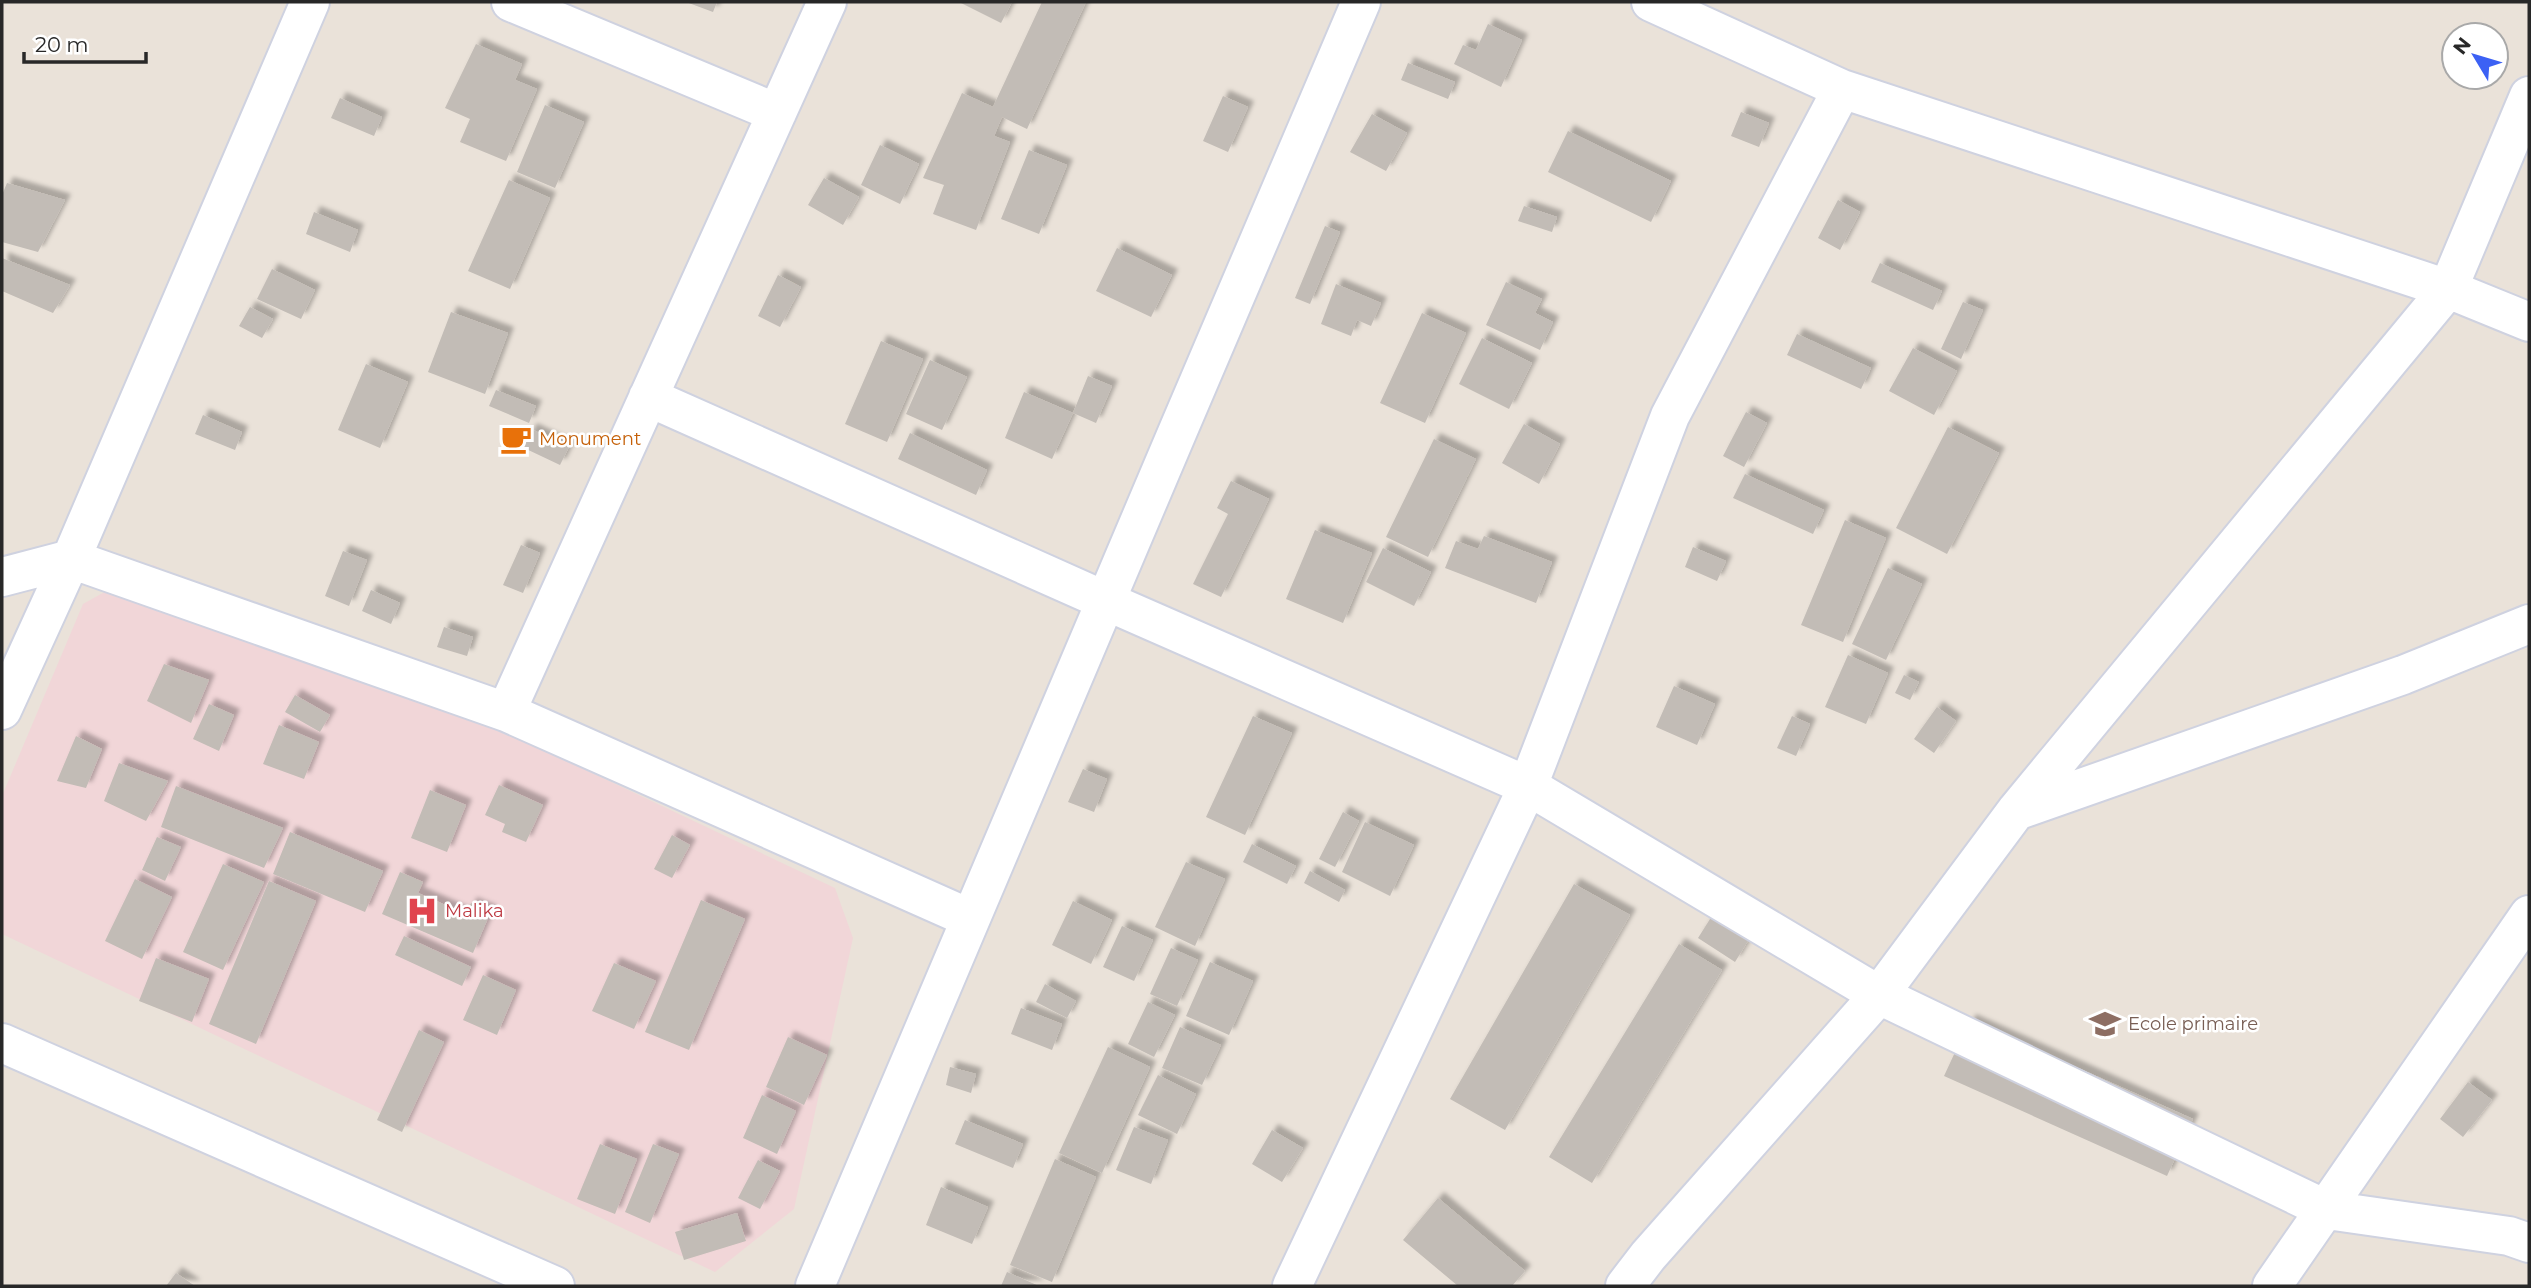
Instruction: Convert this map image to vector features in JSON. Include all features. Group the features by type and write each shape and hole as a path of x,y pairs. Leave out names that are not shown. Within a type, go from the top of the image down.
{"street":[{"path":"2,710 71,559 310,2"},
{"path":"511,2 777,113"},
{"path":"506,712 827,2"},
{"path":"815,1286 969,918 1361,2"},
{"path":"1651,2 1703,15 1842,89 2448,289 2529,323"},
{"path":"1292,1286 1528,786 1670,416 1842,89"},
{"path":"1625,1286 1879,995 2016,811 2448,289 2529,96"},
{"path":"648,397 1528,786 1879,995 2327,1210 2510,1236 2529,1243"},
{"path":"2,577 71,559 506,712 969,918"},
{"path":"2016,811 2403,674 2529,624"},
{"path":"2272,1286 2529,915"},
{"path":"2,1043 555,1286"}],"shaded area":[{"name":"Malika","path":"153,565 835,888 853,938 794,1209 715,1272 2,934 2,796 83,604"}],"building":[{"path":"686,2 717,2 713,12"},
{"path":"959,2 1012,2 1001,23"},
{"path":"1042,2 1086,2 1027,129 1002,117 994,136 1010,142 976,230 933,214 944,185 923,178 962,93 993,107"},
{"path":"1488,24 1522,40 1501,87 1454,64 1463,45 1476,50"},
{"path":"476,44 522,64 515,80 537,89 506,161 460,142 470,119 445,108"},
{"path":"1408,63 1455,82 1448,99 1401,80"},
{"path":"1223,96 1248,107 1228,152 1203,141"},
{"path":"340,98 382,117 374,136 331,118"},
{"path":"545,105 584,122 555,188 517,172"},
{"path":"1741,112 1769,123 1759,147 1731,136"},
{"path":"1372,114 1407,133 1386,171 1350,152"},
{"path":"1568,131 1671,181 1651,222 1548,172"},
{"path":"880,145 919,164 900,204 861,185"},
{"path":"1029,150 1067,165 1039,234 1001,219"},
{"path":"824,178 859,197 843,225 808,205"},
{"path":"509,180 550,198 510,289 468,271"},
{"path":"7,183 65,200 38,252 2,242 2,195"},
{"path":"1838,200 1860,212 1840,250 1818,238"},
{"path":"1524,206 1557,217 1552,232 1518,221"},
{"path":"314,212 358,230 350,252 306,234"},
{"path":"1325,226 1340,232 1310,304 1295,298"},
{"path":"1117,248 1172,275 1151,317 1096,291"},
{"path":"2,258 70,285 53,313 2,291"},
{"path":"1880,263 1942,291 1933,310 1871,282"},
{"path":"272,269 315,290 301,319 257,299"},
{"path":"778,275 801,287 780,327 758,316"},
{"path":"1506,282 1542,299 1535,313 1553,322 1540,350 1486,325"},
{"path":"1336,284 1381,303 1371,326 1357,320 1351,336 1321,324"},
{"path":"1963,302 1983,310 1961,359 1941,349"},
{"path":"250,307 273,319 262,338 239,326"},
{"path":"451,312 508,333 485,394 428,372"},
{"path":"1422,313 1466,333 1425,423 1380,403"},
{"path":"1797,334 1871,368 1861,389 1787,355"},
{"path":"1482,338 1532,363 1509,409 1459,384"},
{"path":"881,341 923,359 887,442 845,424"},
{"path":"1913,348 1957,371 1934,415 1889,391"},
{"path":"930,360 967,377 942,430 906,414"},
{"path":"366,364 408,382 380,448 338,430"},
{"path":"1088,376 1112,386 1096,423 1073,413"},
{"path":"496,390 536,406 529,423 489,406"},
{"path":"1024,392 1073,413 1052,459 1005,438"},
{"path":"1746,412 1767,423 1744,467 1723,456"},
{"path":"203,415 242,432 235,450 195,434"},
{"path":"1524,424 1560,444 1539,484 1502,463"},
{"path":"1948,427 1999,453 1947,554 1896,528"},
{"path":"531,429 569,447 560,465 522,447"},
{"path":"910,433 987,470 976,495 898,459"},
{"path":"1434,439 1476,459 1428,557 1386,537"},
{"path":"1745,474 1824,510 1813,534 1733,498"},
{"path":"1231,481 1269,499 1221,597 1193,584 1228,514 1217,508"},
{"path":"1845,520 1886,538 1843,642 1801,625"},
{"path":"1315,530 1372,553 1343,623 1286,599"},
{"path":"1484,536 1552,562 1536,603 1445,568 1456,541 1478,549"},
{"path":"521,545 540,553 523,593 503,585"},
{"path":"1693,547 1726,561 1717,581 1685,567"},
{"path":"1383,548 1431,572 1414,606 1366,582"},
{"path":"343,551 367,560 349,606 325,596"},
{"path":"1888,568 1922,584 1886,660 1852,644"},
{"path":"371,590 400,603 391,624 362,611"},
{"path":"444,627 473,637 467,656 437,647"},
{"path":"1848,655 1888,673 1866,724 1825,707"},
{"path":"164,664 209,680 191,723 147,701"},
{"path":"1904,675 1919,682 1910,700 1895,693"},
{"path":"1674,686 1715,704 1697,745 1656,727"},
{"path":"295,695 330,715 320,732 285,712"},
{"path":"209,704 234,715 219,751 193,739"},
{"path":"1937,707 1956,721 1934,753 1914,739"},
{"path":"1253,716 1292,733 1245,835 1206,817"},
{"path":"1792,716 1810,724 1796,756 1777,748"},
{"path":"279,725 319,742 304,779 263,764"},
{"path":"76,736 102,749 86,788 57,781"},
{"path":"119,763 168,781 146,821 104,801"},
{"path":"1083,769 1107,779 1094,812 1068,802"},
{"path":"499,785 543,805 526,842 502,832 505,824 485,815"},
{"path":"176,786 283,828 264,868 161,827"},
{"path":"430,790 466,805 447,852 411,838"},
{"path":"1343,812 1359,821 1335,867 1319,859"},
{"path":"1365,822 1414,845 1390,896 1342,872"},
{"path":"290,832 383,871 365,912 273,874"},
{"path":"672,835 690,845 672,878 654,869"},
{"path":"157,837 181,847 165,881 142,870"},
{"path":"1252,844 1296,866 1287,884 1243,862"},
{"path":"1186,862 1225,879 1195,946 1155,927"},
{"path":"223,864 264,882 223,970 183,952"},
{"path":"1310,871 1345,890 1339,902 1304,883"},
{"path":"400,872 423,882 418,893 466,914 471,903 491,911 473,953 382,914"},
{"path":"135,879 172,897 142,959 105,941"},
{"path":"269,881 316,901 256,1044 209,1024"},
{"path":"1574,884 1630,915 1505,1130 1450,1099"},
{"path":"701,900 745,919 689,1050 645,1032"},
{"path":"1073,901 1112,920 1091,964 1052,945"},
{"path":"1717,908 1754,931 1735,962 1698,938"},
{"path":"1122,926 1153,940 1134,981 1103,967"},
{"path":"404,936 471,967 462,986 395,955"},
{"path":"1679,944 1722,970 1592,1183 1549,1157"},
{"path":"1171,948 1198,960 1177,1006 1150,994"},
{"path":"156,958 209,979 192,1022 139,1001"},
{"path":"1210,962 1253,981 1229,1035 1186,1016"},
{"path":"614,963 656,981 634,1029 592,1011"},
{"path":"483,975 516,990 497,1035 463,1020"},
{"path":"1045,984 1076,1001 1067,1018 1036,1002"},
{"path":"1148,1002 1175,1015 1154,1057 1128,1044"},
{"path":"1021,1008 1062,1024 1052,1050 1011,1034"},
{"path":"1970,1020 2193,1119 2167,1176 1944,1076"},
{"path":"1180,1027 1221,1045 1202,1085 1162,1068"},
{"path":"419,1030 444,1042 402,1132 377,1120"},
{"path":"788,1037 827,1055 804,1105 766,1087"},
{"path":"1108,1047 1150,1067 1102,1173 1059,1153"},
{"path":"950,1067 976,1074 971,1093 946,1085"},
{"path":"1158,1075 1196,1094 1177,1134 1138,1115"},
{"path":"2468,1082 2492,1100 2463,1137 2440,1119"},
{"path":"762,1095 796,1111 777,1154 743,1138"},
{"path":"965,1120 1023,1144 1013,1168 955,1144"},
{"path":"1134,1127 1168,1140 1151,1184 1116,1170"},
{"path":"1272,1130 1303,1148 1282,1182 1252,1164"},
{"path":"600,1144 637,1159 615,1214 577,1199"},
{"path":"653,1144 679,1154 650,1223 625,1212"},
{"path":"1055,1159 1096,1177 1052,1282 1010,1265"},
{"path":"758,1160 780,1171 760,1209 738,1198"},
{"path":"941,1187 988,1207 972,1244 926,1225"},
{"path":"1438,1198 1525,1271 1512,1286 1458,1286 1403,1240"},
{"path":"737,1213 746,1241 684,1260 675,1232"},
{"path":"1007,1272 1039,1286 1001,1286"},
{"path":"176,1273 195,1286 166,1286"}],"place":[{"name":"Monument","path":"516,439"},
{"name":"Malika","path":"422,911"},
{"name":"Ecole primaire","path":"2105,1024"}]}
